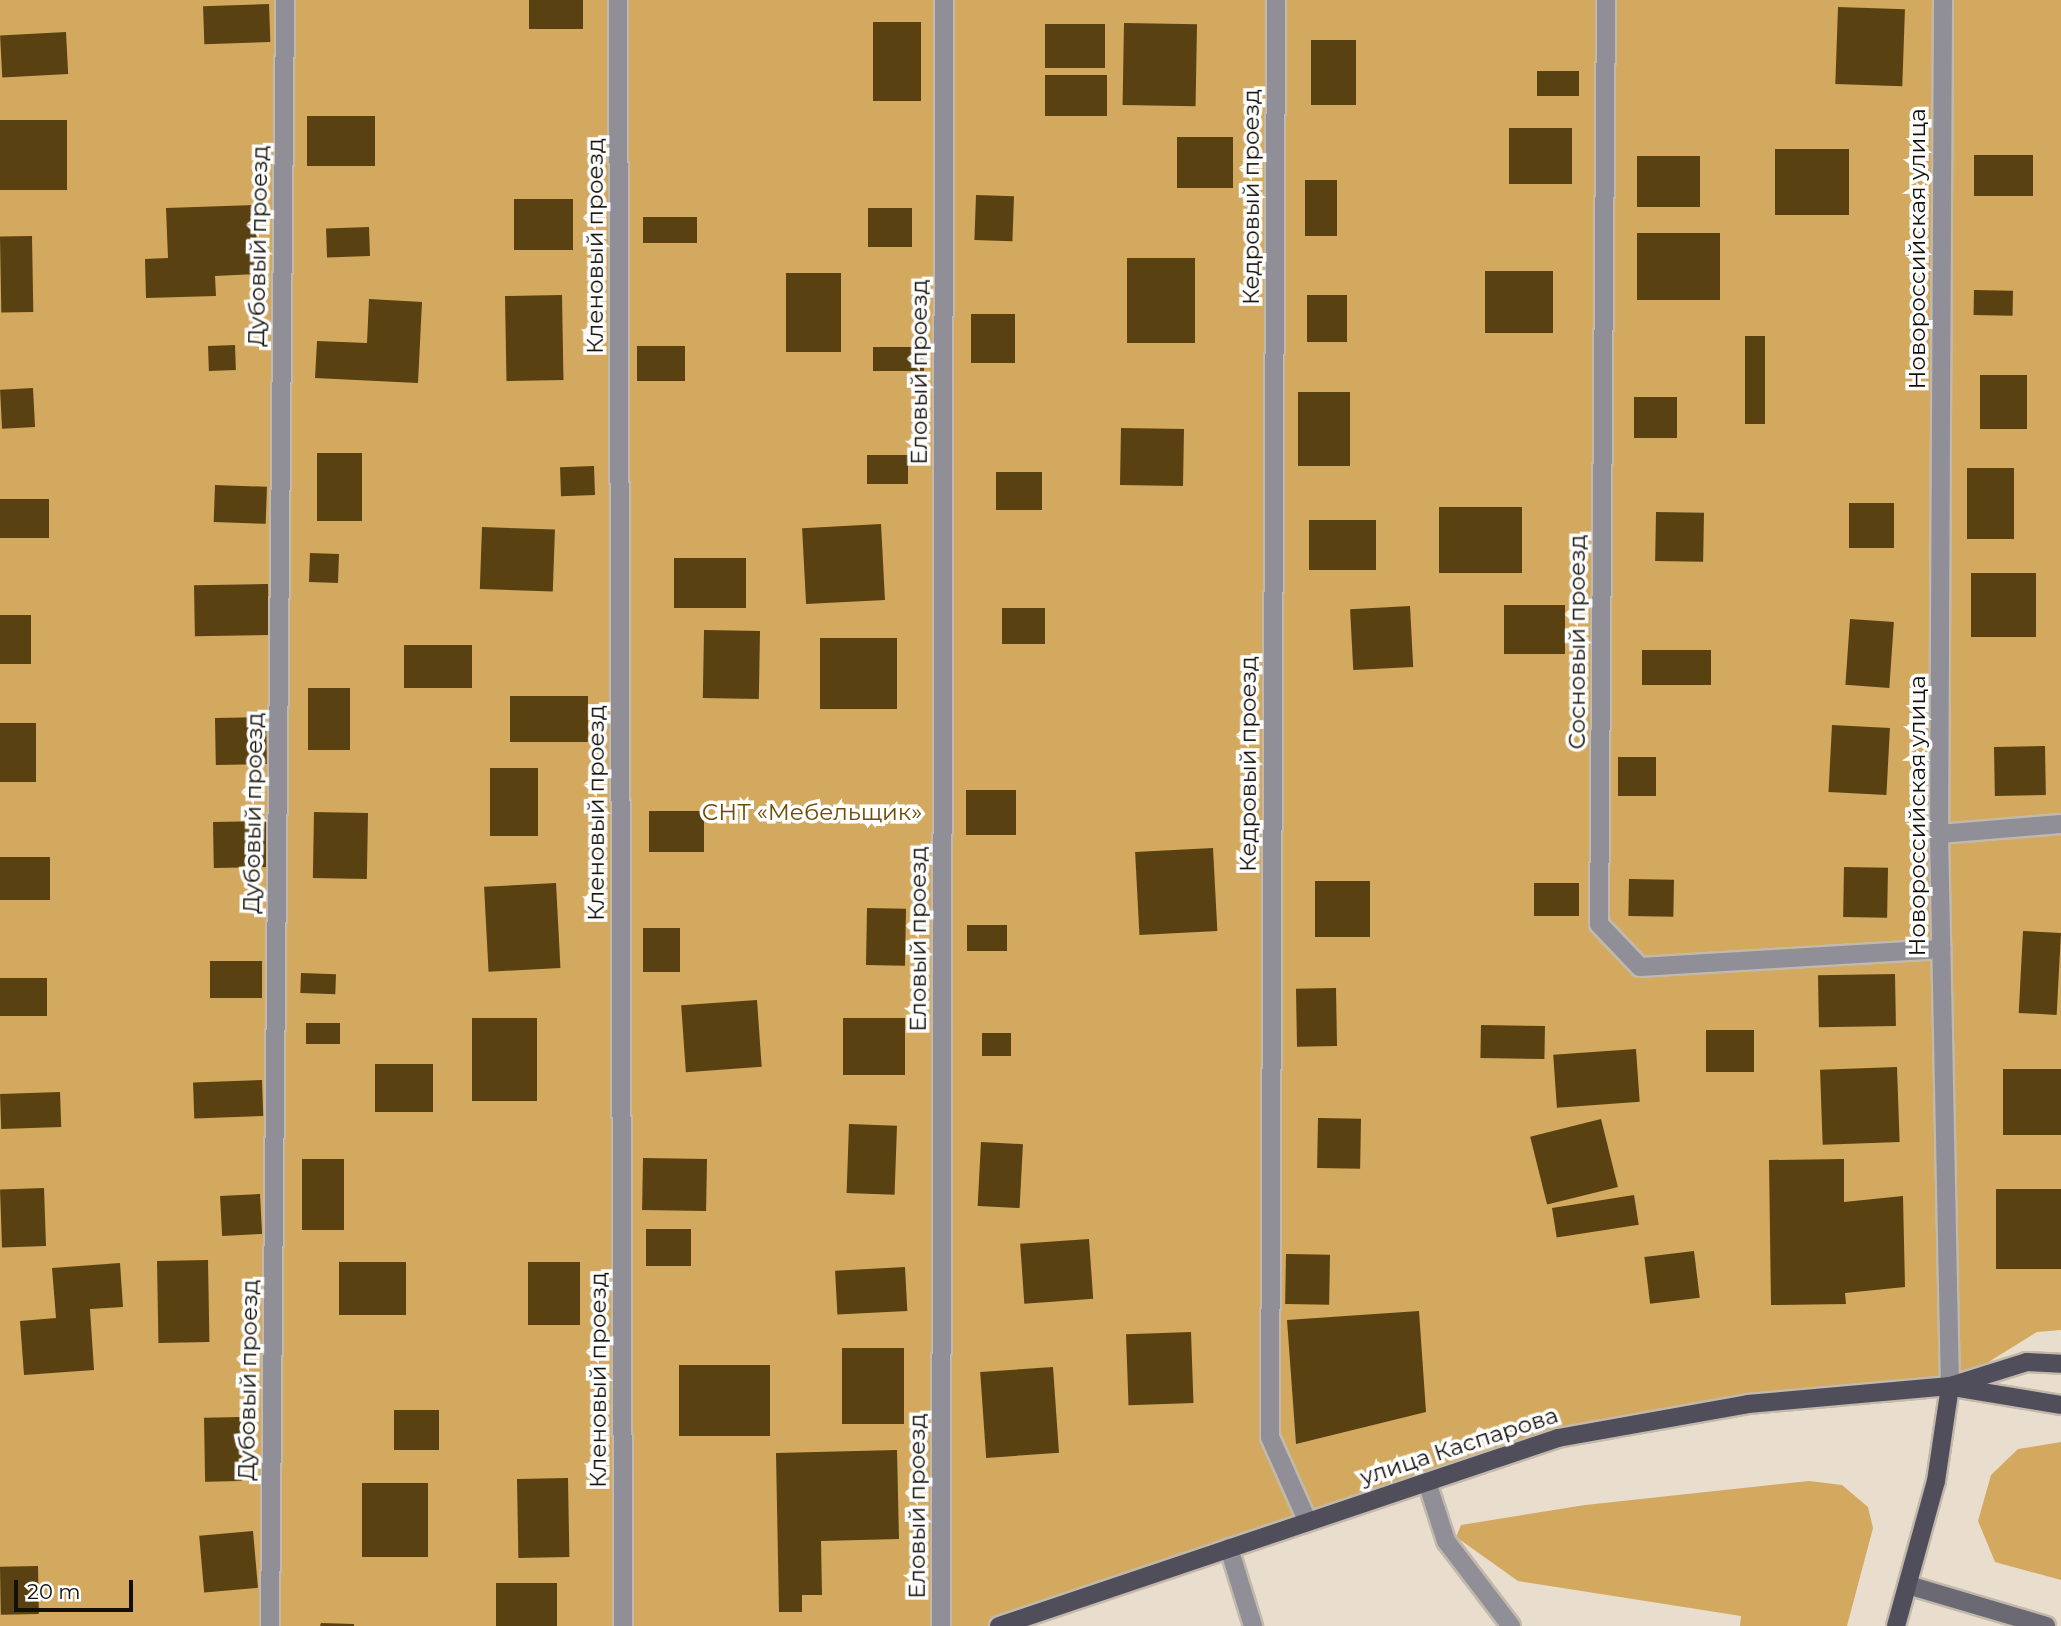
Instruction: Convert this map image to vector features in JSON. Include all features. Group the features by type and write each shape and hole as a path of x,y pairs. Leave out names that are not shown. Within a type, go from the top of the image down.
{"main road":[{"name":"улица Каспарова","path":"999,1626 1307,1520 1558,1438 1748,1404 1950,1387 2027,1362 2061,1364"},
{"name":"улица Каспарова","path":"1950,1387 2061,1405"},
{"name":"Новороссийская улица","path":"1895,1626 1936,1482 1950,1387"}],"street":[{"name":"Дубовый проезд","path":"270,1626 285,0"},
{"name":"Кленовый проезд","path":"618,0 623,1626"},
{"name":"Еловый проезд","path":"941,1626 944,0"},
{"name":"Кедровый проезд","path":"1276,0 1270,1437 1307,1520"},
{"name":"Сосновый проезд","path":"1606,0 1599,924 1640,967 1941,949"},
{"name":"Новороссийская улица","path":"1943,0 1940,834 1950,1387"},
{"path":"1940,834 2061,824"},
{"path":"1427,1482 1446,1541 1511,1626"},
{"path":"1229,1548 1253,1626"},
{"path":"1908,1585 2046,1626"}],"green space":[{"name":"СНТ «Мебельщик»","path":"0,0 2061,0 2061,1330 2037,1332 1950,1386 1748,1404 1558,1438 999,1626 0,1626"},
{"path":"2061,1442 2061,1580 1995,1562 1978,1521 1991,1475 2018,1449"},
{"path":"1809,1481 1842,1485 1868,1507 1873,1528 1847,1626 1740,1626 1741,1616 1518,1581 1456,1537 1461,1525 1585,1505"}],"building":[{"path":"529,0 583,0 583,29 529,29"},
{"path":"269,4 270,42 204,44 203,6"},
{"path":"1838,7 1905,9 1902,86 1835,84"},
{"path":"873,22 921,22 921,101 873,101"},
{"path":"1124,23 1197,24 1196,106 1123,105"},
{"path":"1045,24 1105,24 1105,68 1045,68"},
{"path":"66,32 68,74 2,77 0,35"},
{"path":"1311,40 1356,40 1356,105 1311,105"},
{"path":"1537,71 1579,71 1579,96 1537,96"},
{"path":"1045,75 1107,75 1107,116 1045,116"},
{"path":"307,116 375,116 375,166 307,166"},
{"path":"0,120 67,120 67,190 0,190"},
{"path":"1509,128 1572,128 1572,184 1509,184"},
{"path":"1177,137 1233,137 1233,188 1177,188"},
{"path":"1775,149 1849,149 1849,215 1775,215"},
{"path":"1974,155 2033,155 2033,196 1974,196"},
{"path":"1637,156 1700,156 1700,207 1637,207"},
{"path":"1305,180 1337,180 1337,236 1305,236"},
{"path":"976,195 1014,196 1012,241 974,240"},
{"path":"514,199 573,199 573,250 514,250"},
{"path":"255,205 258,274 215,276 216,296 146,298 145,259 168,258 166,208"},
{"path":"868,208 912,208 912,247 868,247"},
{"path":"643,217 697,217 697,243 643,243"},
{"path":"369,227 370,256 327,257 326,229"},
{"path":"1637,233 1720,233 1720,300 1637,300"},
{"path":"32,236 33,312 1,313 0,237"},
{"path":"1127,258 1195,258 1195,343 1127,343"},
{"path":"1485,271 1553,271 1553,333 1485,333"},
{"path":"786,273 841,273 841,352 786,352"},
{"path":"1974,290 2013,291 2013,316 1974,315"},
{"path":"562,295 563,380 506,381 505,296"},
{"path":"1307,295 1347,295 1347,342 1307,342"},
{"path":"369,299 422,302 418,383 315,378 317,341 367,343"},
{"path":"971,314 1015,314 1015,363 971,363"},
{"path":"1745,336 1765,336 1765,424 1745,424"},
{"path":"235,345 236,370 209,371 208,346"},
{"path":"637,346 685,346 685,381 637,381"},
{"path":"873,347 924,347 924,371 873,371"},
{"path":"1980,375 2027,375 2027,429 1980,429"},
{"path":"33,388 35,427 2,429 0,390"},
{"path":"1298,392 1350,392 1350,466 1298,466"},
{"path":"1634,397 1677,397 1677,438 1634,438"},
{"path":"1121,428 1184,429 1183,486 1120,485"},
{"path":"317,453 362,453 362,521 317,521"},
{"path":"867,455 908,455 908,484 867,484"},
{"path":"594,466 595,495 561,496 560,467"},
{"path":"1967,468 2014,468 2014,539 1967,539"},
{"path":"996,472 1042,472 1042,510 996,510"},
{"path":"215,485 267,487 266,524 214,522"},
{"path":"0,499 49,499 49,538 0,538"},
{"path":"1849,503 1894,503 1894,548 1849,548"},
{"path":"1439,507 1522,507 1522,573 1439,573"},
{"path":"1656,512 1704,513 1703,562 1655,561"},
{"path":"1309,520 1376,520 1376,570 1309,570"},
{"path":"881,524 885,600 806,604 802,528"},
{"path":"482,527 555,530 553,592 480,589"},
{"path":"310,553 339,554 338,583 309,582"},
{"path":"674,558 746,558 746,608 674,608"},
{"path":"1971,573 2036,573 2036,637 1971,637"},
{"path":"268,584 269,635 195,636 194,585"},
{"path":"1504,605 1565,605 1565,654 1504,654"},
{"path":"1410,606 1413,667 1353,670 1350,609"},
{"path":"1002,608 1045,608 1045,644 1002,644"},
{"path":"0,615 31,615 31,664 0,664"},
{"path":"1850,619 1894,622 1889,688 1845,685"},
{"path":"704,630 760,631 759,699 703,698"},
{"path":"820,638 897,638 897,709 820,709"},
{"path":"404,645 472,645 472,688 404,688"},
{"path":"1642,650 1711,650 1711,685 1642,685"},
{"path":"308,688 350,688 350,750 308,750"},
{"path":"510,696 588,696 588,742 510,742"},
{"path":"266,717 267,764 216,765 215,718"},
{"path":"0,723 36,723 36,782 0,782"},
{"path":"1832,725 1890,728 1886,795 1828,792"},
{"path":"2045,746 2046,795 1995,796 1994,747"},
{"path":"1618,757 1656,757 1656,796 1618,796"},
{"path":"490,768 538,768 538,836 490,836"},
{"path":"966,790 1016,790 1016,835 966,835"},
{"path":"649,811 704,811 704,852 649,852"},
{"path":"314,812 368,813 367,879 313,878"},
{"path":"267,821 268,867 214,868 213,822"},
{"path":"1213,848 1217,931 1139,935 1135,852"},
{"path":"0,857 50,857 50,900 0,900"},
{"path":"1844,867 1888,868 1887,918 1843,917"},
{"path":"1629,879 1674,880 1673,917 1628,916"},
{"path":"1315,881 1370,881 1370,937 1315,937"},
{"path":"556,883 560,968 489,972 484,887"},
{"path":"1534,883 1579,883 1579,916 1534,916"},
{"path":"867,908 906,909 905,966 866,965"},
{"path":"967,925 1007,925 1007,951 967,951"},
{"path":"643,928 680,928 680,972 643,972"},
{"path":"2023,931 2061,933 2057,1015 2019,1013"},
{"path":"210,961 262,961 262,998 210,998"},
{"path":"301,973 336,974 335,994 300,993"},
{"path":"1895,974 1896,1026 1819,1027 1818,975"},
{"path":"0,978 47,978 47,1016 0,1016"},
{"path":"1336,988 1337,1046 1297,1047 1296,989"},
{"path":"757,1000 762,1067 686,1072 681,1005"},
{"path":"472,1018 537,1018 537,1101 472,1101"},
{"path":"843,1018 905,1018 905,1075 843,1075"},
{"path":"306,1023 340,1023 340,1044 306,1044"},
{"path":"1481,1025 1545,1026 1544,1059 1480,1058"},
{"path":"1706,1030 1754,1030 1754,1072 1706,1072"},
{"path":"982,1033 1011,1033 1011,1056 982,1056"},
{"path":"1636,1049 1640,1102 1557,1108 1553,1055"},
{"path":"375,1064 433,1064 433,1112 375,1112"},
{"path":"1897,1067 1900,1142 1823,1145 1820,1070"},
{"path":"2003,1069 2061,1069 2061,1135 2003,1135"},
{"path":"262,1080 263,1116 194,1118 193,1082"},
{"path":"60,1092 61,1127 1,1129 0,1094"},
{"path":"1318,1118 1361,1119 1360,1169 1317,1168"},
{"path":"1601,1119 1618,1187 1547,1205 1530,1137"},
{"path":"849,1124 897,1126 895,1195 847,1193"},
{"path":"981,1142 1023,1144 1020,1208 978,1206"},
{"path":"643,1158 707,1159 706,1211 642,1210"},
{"path":"302,1159 344,1159 344,1230 302,1230"},
{"path":"1844,1159 1844,1202 1903,1196 1905,1287 1845,1293 1846,1304 1771,1305 1769,1160"},
{"path":"44,1188 46,1246 2,1248 0,1190"},
{"path":"1996,1189 2061,1189 2061,1269 1996,1269"},
{"path":"260,1194 262,1234 222,1236 220,1196"},
{"path":"1634,1195 1639,1225 1557,1238 1552,1208"},
{"path":"646,1229 691,1229 691,1266 646,1266"},
{"path":"1089,1239 1093,1299 1024,1304 1020,1244"},
{"path":"1694,1251 1700,1298 1650,1304 1644,1257"},
{"path":"1286,1254 1330,1255 1329,1305 1285,1304"},
{"path":"208,1260 209,1342 158,1343 157,1261"},
{"path":"339,1262 406,1262 406,1315 339,1315"},
{"path":"528,1262 580,1262 580,1325 528,1325"},
{"path":"120,1263 123,1307 90,1309 94,1370 24,1375 20,1321 56,1318 52,1268"},
{"path":"905,1267 907,1311 837,1315 835,1271"},
{"path":"1419,1311 1426,1412 1296,1444 1287,1320"},
{"path":"1191,1332 1193,1403 1129,1405 1126,1334"},
{"path":"842,1348 904,1348 904,1424 842,1424"},
{"path":"679,1365 770,1365 770,1436 679,1436"},
{"path":"1053,1367 1059,1453 986,1458 980,1372"},
{"path":"394,1410 439,1410 439,1450 394,1450"},
{"path":"241,1417 242,1481 205,1482 204,1418"},
{"path":"897,1450 899,1539 821,1541 822,1595 802,1595 802,1612 779,1612 776,1453"},
{"path":"568,1478 569,1557 518,1558 517,1479"},
{"path":"362,1483 428,1483 428,1557 362,1557"},
{"path":"253,1531 258,1588 204,1592 199,1536"},
{"path":"38,1566 39,1614 1,1615 0,1567"},
{"path":"496,1583 557,1583 557,1626 496,1626"},
{"path":"321,1623 354,1624 354,1626 320,1626"}]}
